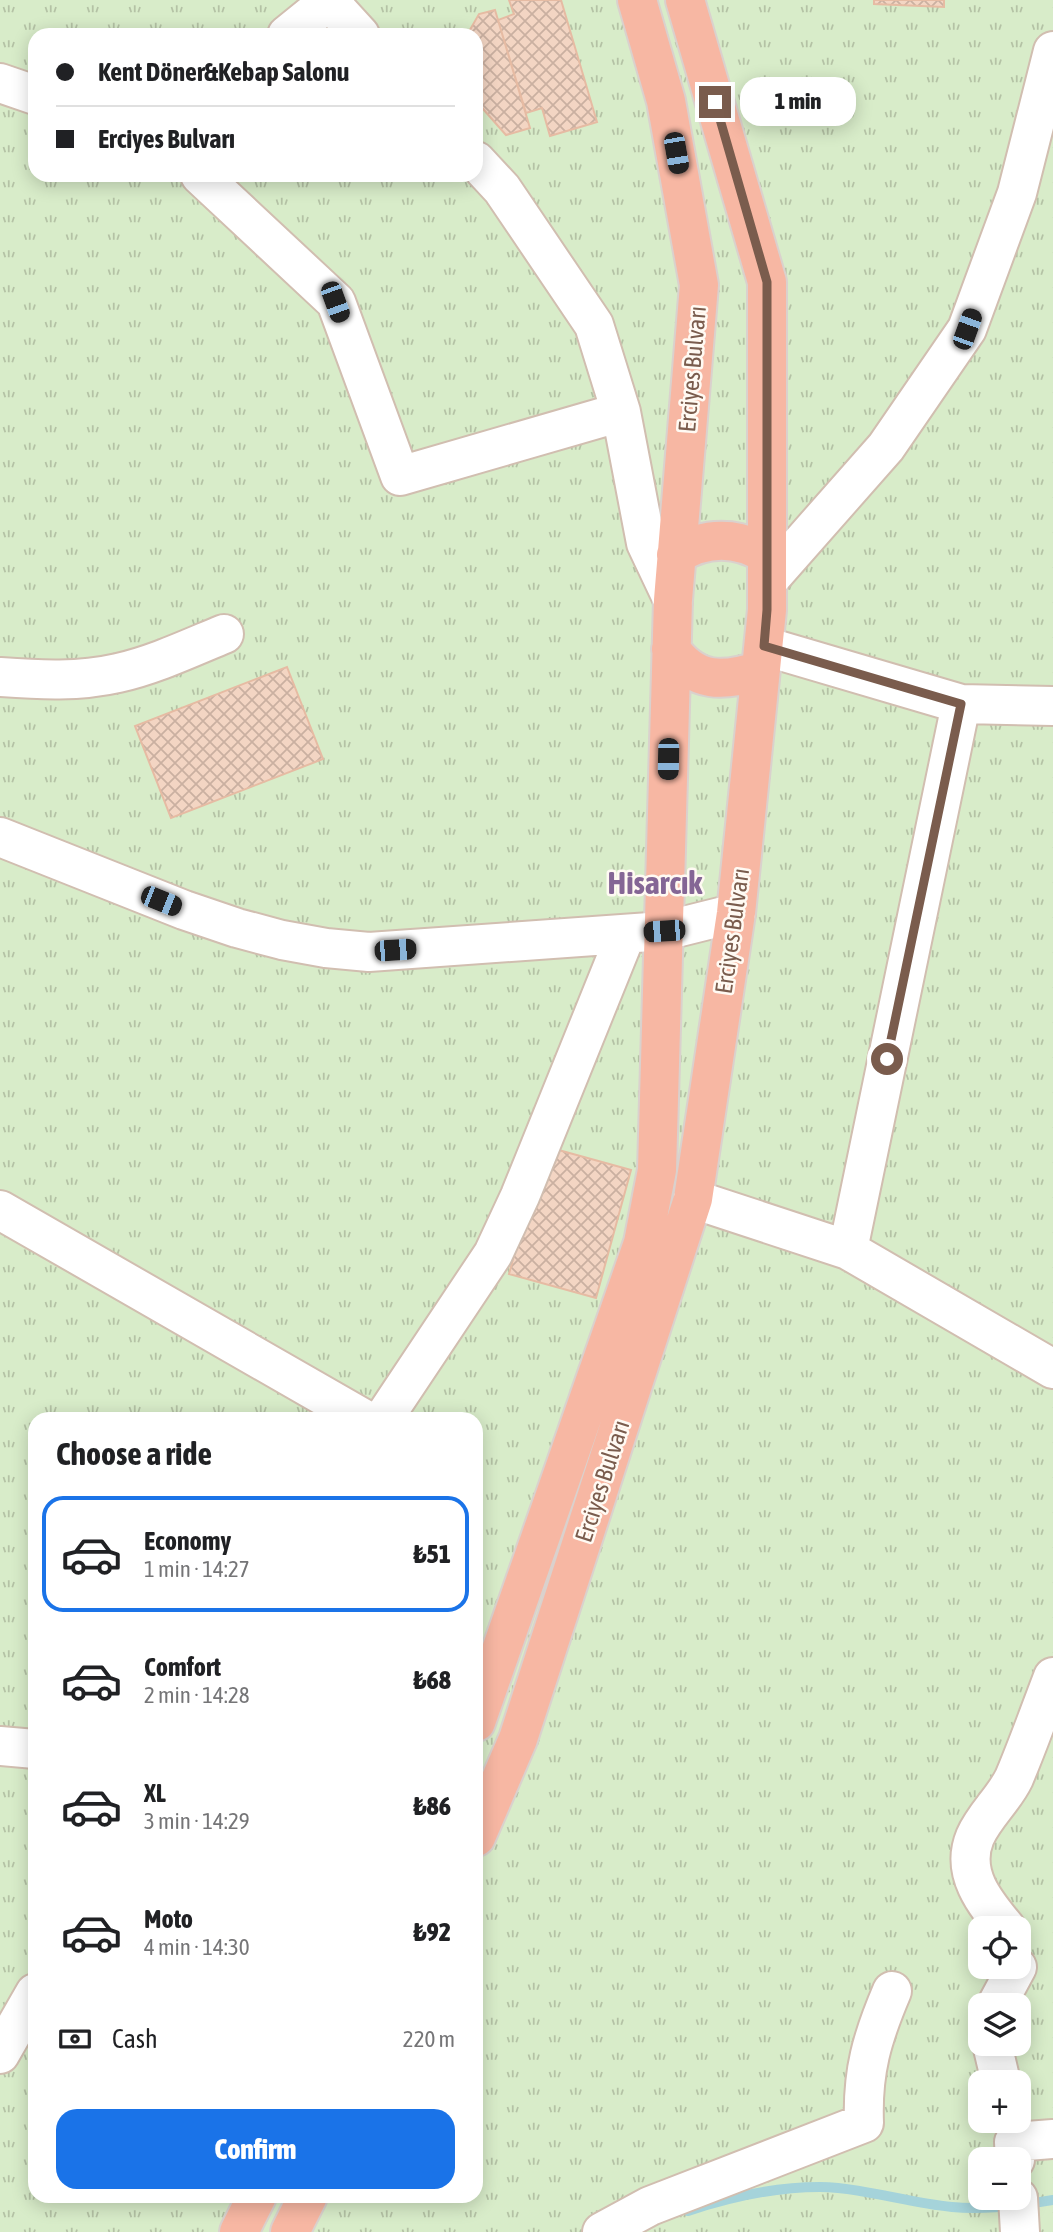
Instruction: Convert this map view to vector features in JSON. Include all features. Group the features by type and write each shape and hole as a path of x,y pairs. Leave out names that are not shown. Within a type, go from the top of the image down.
{"highway":[{"name":"Erciyes Bulvarı","path":"483,1702 642,1243 657,1170 674,579 699,285 666,101 636,0"},
{"name":"Erciyes Bulvarı","path":"483,1821 518,1739 693,1199 736,913 762,658 767,568 767,282 685,0"},
{"path":"674,579 690,546 708,541 730,540 751,545 767,568"},
{"path":"671,649 681,665 699,675 718,679 729,678 762,658"},
{"path":"239,2232 254,2203"},
{"path":"290,2232 304,2203"}],"street":[{"path":"295,28 328,1 353,28"},
{"path":"767,568 886,447 967,329 1017,193 1053,51"},
{"path":"0,83 28,93"},
{"path":"483,169 502,189 594,325 621,412 646,543 674,579"},
{"path":"207,182 335,302 400,476 621,412"},
{"path":"0,677 69,680 118,673 141,667 224,634"},
{"path":"762,658 961,704 1053,706"},
{"path":"848,1250 961,704"},
{"path":"0,837 184,910 282,940 326,948 369,951 664,931 736,913"},
{"path":"388,1412 493,1254 520,1196 626,934"},
{"path":"693,1199 848,1250 1053,1369"},
{"path":"0,1210 352,1412"},
{"path":"997,1916 977,1889 971,1872 971,1854 975,1837 1013,1781 1053,1677"},
{"path":"0,1746 28,1748"},
{"path":"601,2232 650,2206 864,2123 866,2065 875,2031 892,1992"},
{"path":"0,2054 28,2005"},
{"path":"1012,2141 1053,2139"}],"green space":[{"path":"0,0 1053,0 1053,2232 0,2232"}],"building":[{"path":"509,0 561,0 597,122 550,136 542,108 526,113 498,20 514,14"},
{"path":"874,0 944,0 944,7 874,4"},
{"path":"495,10 530,128 506,135 483,109 483,28 471,28 479,14"},
{"path":"287,667 323,759 171,818 135,726"},
{"path":"544,1146 631,1170 596,1298 509,1274"}],"waterway":[{"path":"688,2211 753,2194 803,2187 854,2190 965,2208 1002,2207 1053,2200"}],"district":[{"name":"Hisarcık","path":"655,882"}],"route":[{"path":"715,102 767,282 767,610 764,646 961,704 887,1059"}]}
